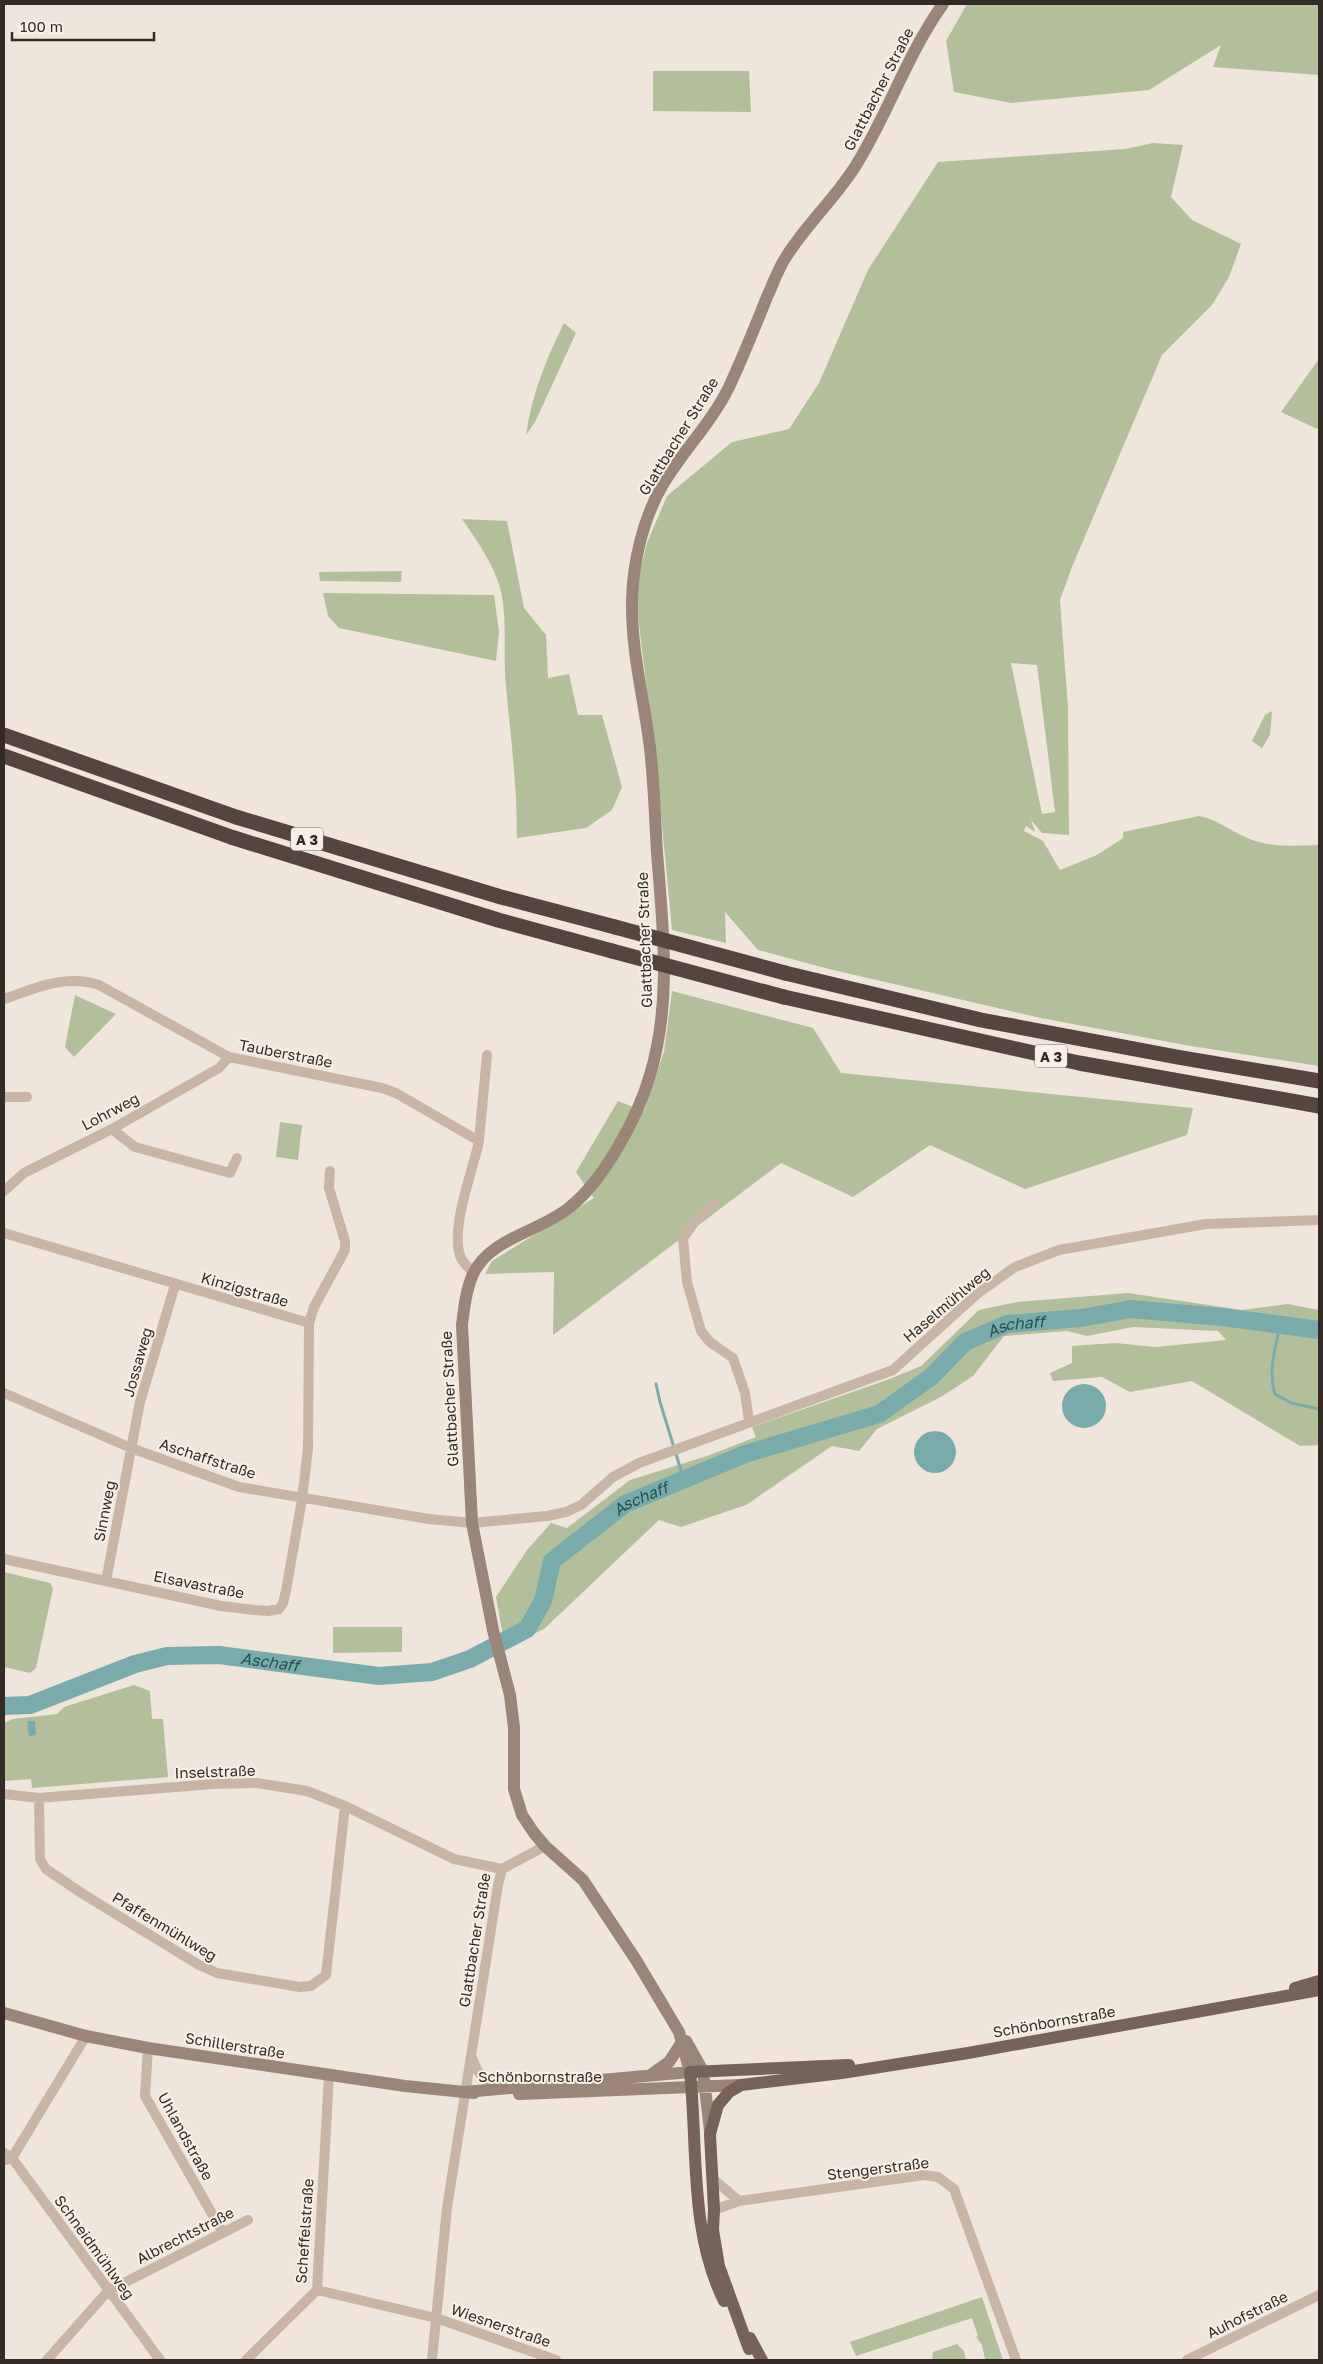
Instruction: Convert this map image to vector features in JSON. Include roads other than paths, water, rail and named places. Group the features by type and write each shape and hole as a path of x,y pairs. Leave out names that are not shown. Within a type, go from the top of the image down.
{"highway":[{"name":"A 3","path":"4,735 236,817 501,897 785,973 981,1020 1177,1057 1319,1081"},
{"name":"A 3","path":"4,756 231,836 498,920 784,997 1079,1063 1319,1106"}],"main road":[{"name":"Schönbornstraße","path":"741,2084 891,2065 1318,1989"},
{"name":"Schönbornstraße","path":"690,2072 891,2065"},
{"path":"690,2072 696,2184 702,2232 713,2277 762,2360"},
{"path":"741,2084 730,2092 718,2105 710,2134 714,2210 713,2230 719,2266 750,2356"}],"street":[{"name":"Glattbacher Straße","path":"432,2360 447,2208 502,1869 545,1846 522,1815 514,1789 514,1728 510,1694 493,1630 472,1522 462,1333 467,1294 474,1273 486,1257 497,1247 554,1219 574,1204 599,1177 635,1116 647,1087 658,1049 665,994 654,785 633,641 633,582 639,548 653,504 664,483 727,391 784,258 858,163 935,15 943,4"},
{"name":"Tauberstraße","path":"4,999 56,982 85,980 229,1057 382,1088 396,1093 480,1141"},
{"path":"474,1273 462,1260 458,1247 458,1228 461,1210 480,1141 488,1055"},
{"name":"Lohrweg","path":"4,1192 24,1173 112,1129 219,1068 229,1057"},
{"path":"4,1096 27,1097"},
{"path":"112,1129 135,1147 230,1173 238,1158"},
{"path":"302,1499 308,1448 309,1324 314,1307 345,1250 345,1242 329,1188 330,1171"},
{"path":"715,1202 696,1220 683,1238 687,1282 701,1331 710,1342 733,1358 745,1392 749,1422"},
{"name":"Haselmühlweg","path":"472,1522 547,1516 566,1512 581,1504 626,1469 893,1370 977,1294 1016,1267 1059,1250 1206,1224 1319,1220"},
{"name":"Kinzigstraße","path":"4,1233 309,1324"},
{"name":"Jossaweg","path":"131,1448 140,1402 175,1285"},
{"name":"Aschaffstraße","path":"4,1393 131,1448 239,1487 429,1519 472,1522"},
{"name":"Sinnweg","path":"106,1581 131,1448"},
{"name":"Elsavastraße","path":"4,1559 221,1606 268,1612 279,1609 286,1591 302,1499"},
{"name":"Inselstraße","path":"4,1794 39,1798 213,1784 256,1783 307,1791 345,1806 436,1852 454,1859 502,1869"},
{"name":"Pfaffenmühlweg","path":"39,1798 40,1859 46,1869 83,1894 217,1974 300,1987 311,1986 326,1975 345,1806"},
{"path":"545,1846 582,1880 632,1953 680,2037 697,2058 703,2071 706,2086 710,2134"},
{"name":"Schillerstraße","path":"4,2013 86,2036 148,2048 329,2076 465,2092"},
{"path":"6,2157 86,2036"},
{"path":"680,2037 690,2072"},
{"path":"652,2074 670,2062 680,2037"},
{"name":"Uhlandstraße","path":"148,2048 145,2096 223,2232"},
{"path":"471,2058 477,2072 490,2082 514,2087"},
{"name":"Schönbornstraße","path":"465,2092 690,2072"},
{"name":"Scheffelstraße","path":"246,2360 317,2290 329,2076"},
{"name":"Schönbornstraße","path":"465,2092 536,2094 741,2084"},
{"name":"Schneidmühlweg","path":"6,2157 160,2360"},
{"name":"Stengerstraße","path":"714,2210 739,2200 924,2175 945,2180 954,2189 1016,2360"},
{"path":"712,2178 739,2200"},
{"name":"Albrechtstraße","path":"108,2291 248,2220"},
{"path":"317,2290 436,2318"},
{"path":"47,2360 108,2291"},
{"name":"Auhofstraße","path":"1187,2360 1319,2295"},
{"name":"Wiesnerstraße","path":"436,2318 556,2360"}],"water":[{"path":"1080,1384 1088,1384 1100,1390 1106,1406 1100,1422 1088,1428 1080,1428 1068,1422 1062,1410 1062,1402 1068,1390"},
{"path":"935,1431 950,1437 956,1452 950,1467 935,1473 920,1467 914,1452 920,1437"},
{"path":"27,1721 35,1721 36,1735 29,1736"}],"waterway":[{"name":"Aschaff","path":"4,1706 30,1705 135,1664 167,1656 219,1655 379,1676 432,1672 470,1659 527,1629 543,1601 552,1561 625,1504 745,1454 879,1414 931,1377 965,1342 1007,1324 1081,1318 1131,1309 1222,1317 1319,1330"},
{"path":"1280,1326 1272,1368 1275,1394 1291,1403 1319,1409"},
{"path":"656,1384 684,1480"}]}
